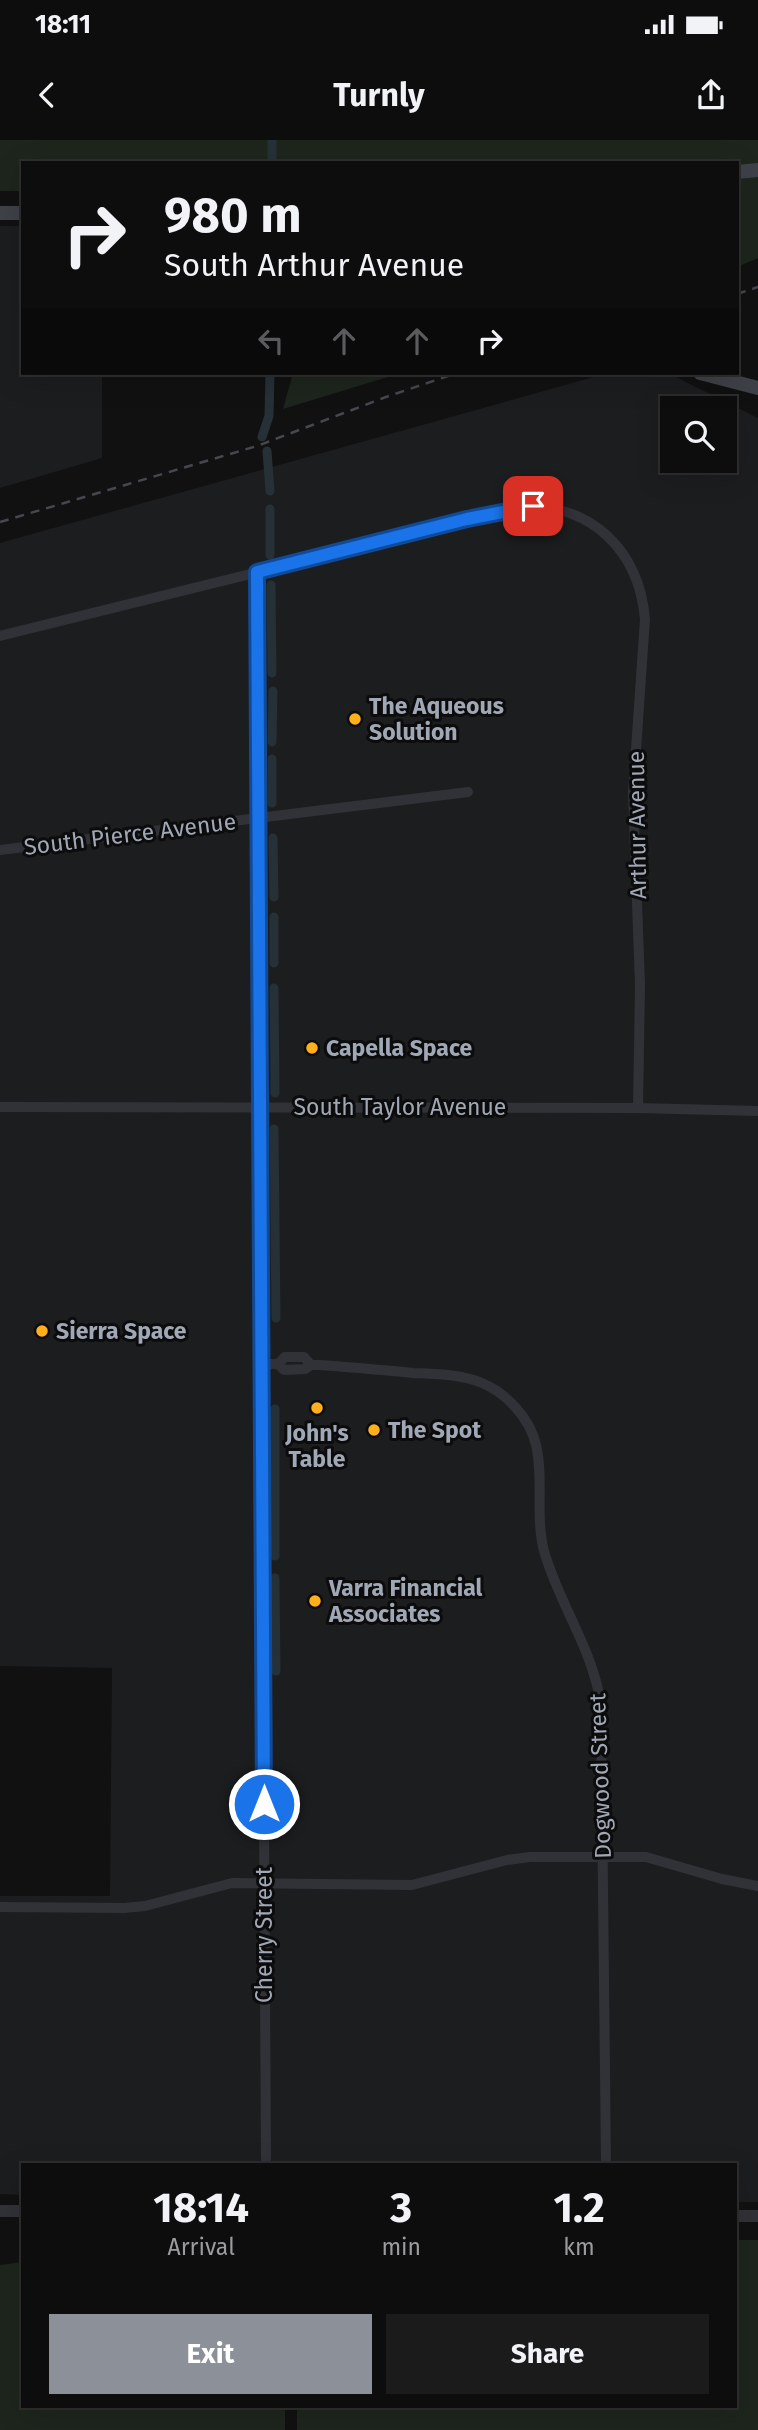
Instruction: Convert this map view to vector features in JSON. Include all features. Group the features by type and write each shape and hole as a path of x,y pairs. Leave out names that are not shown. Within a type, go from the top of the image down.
{"main road":[{"path":"739,172 758,170"},
{"path":"0,213 21,213"},
{"path":"708,375 758,388"}],"street":[{"name":"Arthur Avenue","path":"0,636 521,507 550,508 586,520 619,548 631,564 643,599 645,620 634,793 640,985 638,1108"},
{"name":"Cherry Street","path":"257,572 266,2163"},
{"name":"South Pierce Avenue","path":"0,850 468,792"},
{"name":"South Taylor Avenue","path":"0,1107 638,1108 758,1111"},
{"name":"Dogwood Street","path":"261,1364 278,1364 285,1357 304,1357 311,1365 458,1377 481,1383 504,1396 524,1417 536,1444 541,1540 550,1570 595,1672 600,1695 606,2163"},
{"path":"0,1907 145,1906 232,1883 412,1885 522,1858 646,1857 722,1879 758,1886"},
{"path":"0,2211 21,2211"},
{"path":"737,2216 758,2216"}],"shaded area":[{"path":"0,140 758,140 758,258 739,266 739,161 21,161 21,191 0,191"},
{"path":"0,226 21,226 21,375 102,375 102,458 0,488"},
{"path":"292,375 394,375 283,409"},
{"path":"601,375 672,375 714,396 660,396 660,473 737,473 737,408 758,418 758,2202 737,2202 737,2163 21,2163 21,2195 0,2194 0,1896 110,1896 112,1668 0,1666 0,543"},
{"path":"737,2240 758,2240 758,2430 297,2430 297,2408 737,2408"},
{"path":"21,2262 21,2408 285,2408 285,2430 0,2430 0,2265"}],"waterway":[{"path":"272,140 272,161"},
{"path":"262,437 269,416 270,375"},
{"path":"267,451 270,491"},
{"path":"270,509 270,555"},
{"path":"271,585 272,673"},
{"path":"272,742 273,691"},
{"path":"272,759 272,803"},
{"path":"273,838 274,897"},
{"path":"274,917 274,963"},
{"path":"274,988 275,1093"},
{"path":"274,1129 276,1318"},
{"path":"275,1409 275,1556"},
{"path":"275,1578 276,1671"}],"railway":[{"path":"739,293 758,287"},
{"path":"0,522 257,446 451,375"}],"place":[{"name":"The Aqueous Solution","path":"355,719"},
{"name":"Capella Space","path":"312,1048"},
{"name":"Sierra Space","path":"42,1331"},
{"name":"John's Table","path":"317,1408"},
{"name":"The Spot","path":"374,1430"},
{"name":"Varra Financial Associates","path":"315,1601"}],"route":[{"path":"264,1804 257,572 467,519 533,506"}]}
